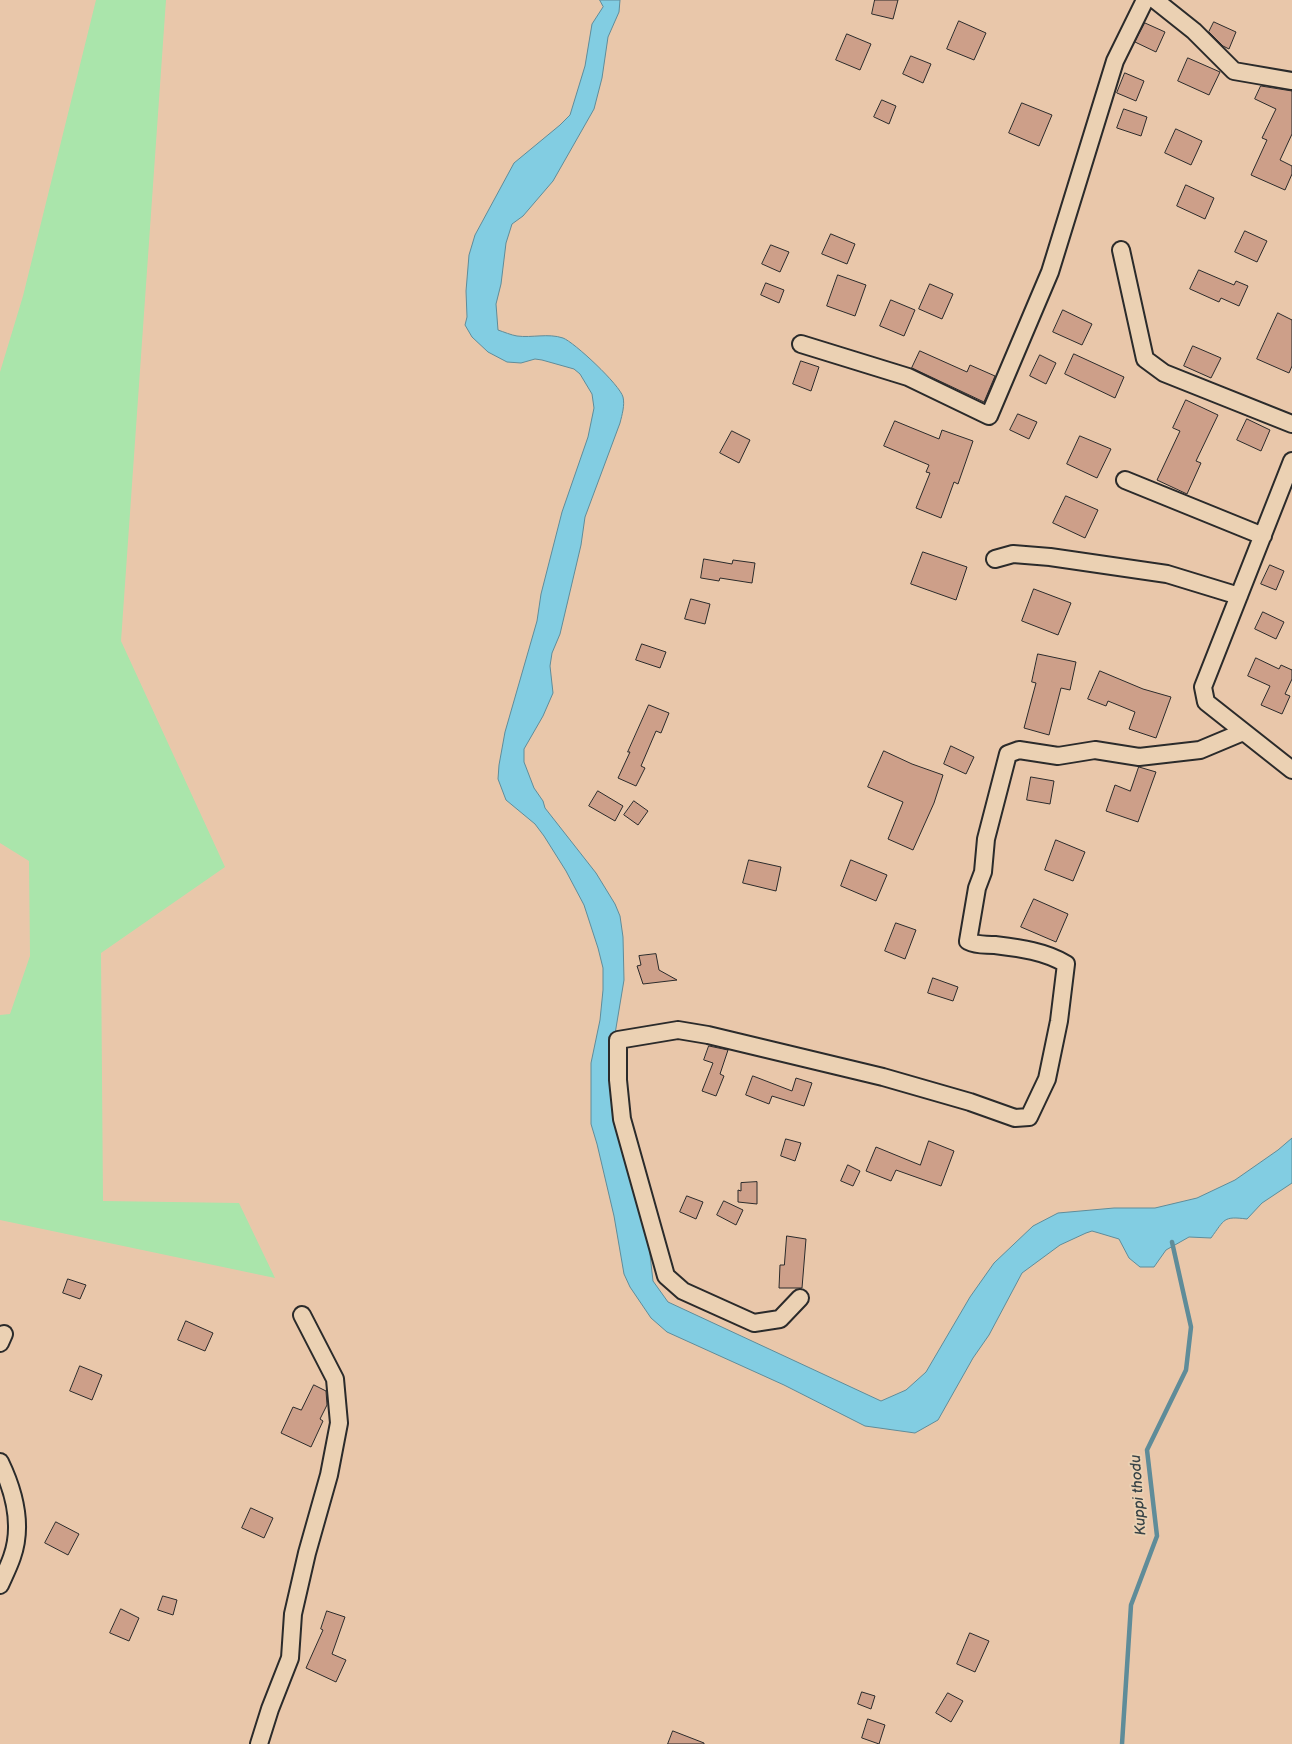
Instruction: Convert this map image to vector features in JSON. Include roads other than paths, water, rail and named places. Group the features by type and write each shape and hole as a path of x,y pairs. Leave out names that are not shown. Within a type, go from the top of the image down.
{"street":[{"path":"801,344 908,377 989,416 1050,272 1116,61 1145,0"},
{"path":"1154,0 1194,31 1234,72 1292,81"},
{"path":"1121,250 1145,358 1164,373 1292,424"},
{"path":"1292,461 1203,687 1206,702 1292,770"},
{"path":"1125,480 1263,536"},
{"path":"996,559 1013,554 1050,556 1167,574 1239,596"},
{"path":"800,1298 780,1320 754,1323 683,1291 666,1276 622,1119 618,1080 618,1040 678,1030 708,1035 883,1077 970,1102 1015,1118 1029,1117 1047,1079 1059,1021 1066,964 1054,956 1023,949 976,945 968,941 977,888 983,872 986,839 1008,754 1019,750 1058,756 1095,750 1139,757 1200,750 1243,732"},
{"path":"259,1744 270,1709 290,1658 293,1614 307,1553 329,1475 339,1423 335,1379 302,1315"},
{"path":"0,1462 10,1482 18,1528 13,1556 0,1585"}],"water":[{"path":"600,0 620,0 619,12 608,37 602,78 594,109 553,181 523,216 512,224 506,243 501,284 496,304 498,330 517,336 552,336 569,341 606,374 620,391 624,400 620,423 585,517 581,545 560,634 552,653 550,666 553,693 543,716 524,749 524,762 534,788 543,801 545,808 596,873 620,916 623,937 624,980 615,1034 648,1237 653,1281 668,1302 881,1401 906,1390 926,1372 970,1297 994,1263 1033,1226 1058,1213 1114,1208 1155,1208 1197,1198 1235,1180 1292,1138 1292,1183 1262,1203 1247,1219 1233,1218 1225,1220 1211,1238 1189,1237 1166,1250 1154,1267 1140,1267 1129,1258 1119,1239 1092,1231 1060,1245 1022,1273 989,1335 973,1358 938,1420 915,1433 865,1426 784,1385 667,1332 651,1318 630,1287 624,1274 614,1216 591,1124 591,1063 600,1020 603,990 603,968 598,948 584,905 566,871 535,824 506,800 498,779 505,732 537,621 541,594 562,512 588,437 594,408 592,394 580,374 574,369 535,359 521,363 507,362 488,352 472,337 465,325 467,317 466,291 469,255 475,235 514,163 570,115 585,66 592,24 603,7"}],"waterway":[{"name":"Kuppi thodu","path":"1122,1744 1131,1605 1157,1536 1147,1450 1186,1370 1191,1327 1172,1242"}]}
